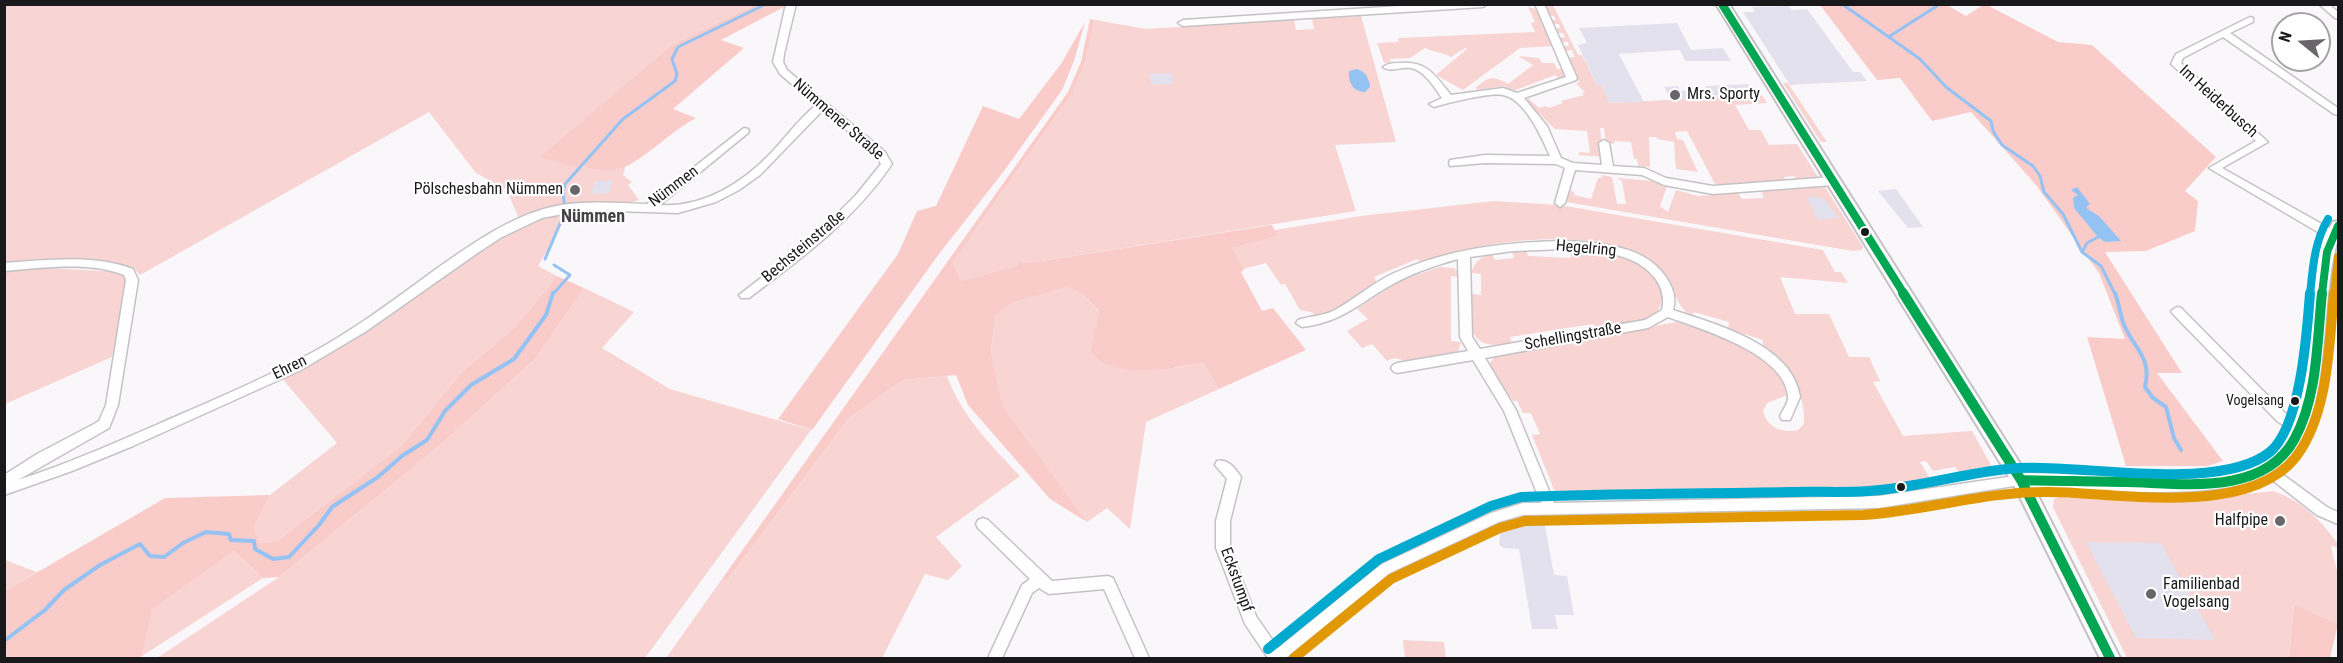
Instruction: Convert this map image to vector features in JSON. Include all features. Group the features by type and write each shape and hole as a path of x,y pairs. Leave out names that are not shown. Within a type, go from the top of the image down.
{"main road":[{"path":"1722,4 2021,480 2110,658"},
{"path":"2021,480 2195,484 2223,481 2267,468 2283,456 2299,428 2335,231"}],"street":[{"name":"Nümmener Straße","path":"791,4 778,62 783,72 884,157 887,164 885,170"},
{"path":"1183,23 1483,4"},
{"path":"1517,97 1572,78 1539,4"},
{"path":"2323,4 2338,16"},
{"name":"Im Heiderbusch","path":"2250,20 2179,56 2176,64 2263,142 2214,168 2335,231"},
{"path":"2223,33 2338,112"},
{"path":"1388,67 1416,66 1429,75 1448,99"},
{"path":"1434,104 1448,99 1503,91 1517,97 1542,126 1557,160"},
{"path":"648,208 672,211 688,208 738,186 764,166 808,116 823,105"},
{"name":"Nümmen","path":"562,208 648,208 744,131"},
{"path":"1604,143 1608,169"},
{"path":"1454,163 1485,159 1557,160 1571,166 1644,172 1664,181 1713,190 1833,181"},
{"path":"1560,203 1571,166"},
{"name":"Bechsteinstraße","path":"745,295 818,240 885,170"},
{"name":"Ehren","path":"4,490 52,475 134,440 308,360 367,325 474,249 525,220 562,208"},
{"name":"Hegelring","path":"1302,324 1326,320 1390,280 1464,254 1556,246 1593,247 1624,252 1646,263 1662,279 1669,299 1667,312"},
{"path":"1464,254 1466,337 1510,410 1549,507"},
{"path":"4,267 83,264 129,272 132,280 112,405 104,424 4,482"},
{"path":"2177,311 2281,417 2299,428"},
{"path":"1667,312 1738,339 1776,364 1788,379 1793,391 1794,397 1786,416"},
{"name":"Schellingstraße","path":"1397,368 1475,353 1605,333 1648,324 1667,312"},
{"name":"Eckstumpf","path":"1222,465 1234,477 1222,528 1222,548 1250,619 1276,658"},
{"path":"2267,468 2322,511 2338,518"},
{"path":"1276,658 1385,569 1504,513 1549,507 1676,507 1879,502 2021,480"},
{"path":"983,524 1049,588 1108,582 1142,658"},
{"path":"995,658 1027,589 1040,579"}],"shaded area":[{"path":"4,5 755,5 675,43 582,168 625,167 623,175 632,182 628,185 639,200 625,204 588,204 519,219 507,190 476,173 429,112 140,275 133,267 58,259 5,263"},
{"path":"755,5 786,6 721,40 744,48 673,109 696,118 645,155 627,166 608,170 584,168 540,157 675,43"},
{"path":"1546,5 1553,5 1578,55 1582,55 1597,85 1601,85 1610,103 1762,95 1767,103 1735,105 1749,130 1761,130 1769,145 1797,144 1818,177 1817,180 1798,182 1794,176 1784,177 1787,182 1720,186 1715,184 1687,131 1675,132 1677,139 1683,140 1698,172 1676,169 1674,142 1657,139 1657,137 1649,137 1650,167 1638,166 1637,159 1634,159 1631,142 1606,143 1604,128 1600,128 1604,157 1579,155 1579,152 1590,153 1587,131 1555,129 1527,102 1528,98 1539,108 1546,106 1549,108 1563,103 1561,101 1584,95 1582,93 1585,92 1576,84 1579,82 1568,58 1575,57 1572,50 1565,51 1563,46 1569,46 1568,42 1560,42 1558,38 1565,37 1563,33 1556,33 1554,29 1560,28 1559,24 1552,24 1550,20 1556,20 1554,16 1548,15 1544,8"},
{"path":"1820,5 1947,5 1966,16 1983,5 1987,5 2058,42 2092,45 2216,157 2185,191 2198,201 2195,231 2146,251 2105,252 2182,373 2157,373 2223,461 2207,466 2126,466 2087,337 2125,339 2099,273 2036,185 1971,112 1932,121 1900,78 1877,80"},
{"path":"1528,7 1536,9 1554,46 1520,48 1463,90 1436,75 1467,49 1451,57 1425,48 1410,58 1390,59 1391,62 1384,63 1377,43 1399,42 1398,38 1535,32 1531,23 1535,22"},
{"path":"1361,16 1396,142 1335,145 1356,211 1028,263 1021,261 1018,265 961,281 953,262 1073,92 1085,62 1095,20 1146,29 1294,20 1296,30 1314,29 1312,19"},
{"path":"1090,19 1095,20 1085,62 1073,92 953,262 961,281 1018,265 1020,261 1028,263 1272,225 1278,236 1232,248 1244,270 1241,272 1262,311 1273,308 1306,350 1219,389 1203,363 1166,369 1141,370 1116,367 1102,362 1090,351 1099,311 1084,296 1067,287 1012,303 995,316 991,352 1002,406 1087,522 1050,499 968,405 956,375 903,380 849,418 727,581 722,579 1068,92 1081,62"},
{"path":"1085,22 1074,61 1062,90 1004,171 939,254 812,430 778,419 898,254 917,211 936,206 983,106 1019,119 1061,64"},
{"path":"1518,56 1539,58 1542,63 1554,63 1557,69 1564,69 1565,77 1560,79 1555,75 1513,91 1504,86 1478,90 1475,88 1491,78 1508,84 1533,65"},
{"path":"1783,83 1788,83 1827,142 1821,142"},
{"path":"1602,175 1612,177 1617,204 1626,204 1622,181 1617,178 1652,181 1667,186 1660,206 1668,212 1676,190 1698,196 1738,193 1742,199 1764,198 1761,191 1825,187 1863,247 1862,250 1853,251 1566,202 1569,190 1574,192 1574,195 1591,199 1598,178"},
{"path":"1494,201 1559,205 1823,250 1835,272 1841,272 1848,283 1780,277 1795,314 1829,314 1849,357 1869,357 1880,381 1873,382 1903,436 1972,431 1992,467 1987,471 1962,476 1955,467 1933,471 1926,461 1920,462 1931,480 1888,487 1755,495 1561,496 1555,492 1532,435 1540,434 1531,413 1523,413 1517,401 1513,401 1491,370 1490,363 1494,357 1676,322 1706,330 1743,346 1774,369 1784,381 1787,395 1767,403 1763,411 1771,425 1776,428 1792,431 1798,430 1804,424 1804,411 1798,390 1787,372 1763,348 1763,340 1728,329 1729,322 1694,312 1692,317 1680,304 1664,275 1653,262 1630,250 1603,243 1538,240 1474,248 1421,264 1417,259 1374,277 1377,283 1324,317 1300,310 1285,284 1281,285 1266,263 1243,269 1232,248 1277,236 1275,230 1361,216"},
{"path":"569,212 538,266 557,276 517,325 461,373 401,446 276,542 260,543 254,527 270,495 337,443 281,377 346,344 488,244 533,220"},
{"path":"1526,250 1528,256 1571,258 1570,250 1610,254 1638,262 1649,269 1657,279 1662,292 1660,306 1655,314 1646,319 1618,327 1597,331 1593,324 1510,337 1512,344 1490,344 1480,341 1473,333 1472,294 1481,295 1481,274 1471,273 1474,265 1488,255 1492,254 1495,260 1514,258 1512,252"},
{"path":"1440,267 1453,268 1459,272 1459,277 1451,276 1451,341 1461,342 1459,350 1420,361 1410,362 1396,358 1387,361 1372,344 1362,348 1347,331 1368,319 1357,309 1399,281"},
{"path":"48,268 119,272 127,279 112,357 5,404 4,270"},
{"path":"557,276 584,288 535,359 438,447 279,577 263,578 234,551 152,609 142,656 138,658 5,658 5,591 165,498 270,495 254,527 260,543 276,542 401,446 461,373 517,325"},
{"path":"1067,287 1084,296 1099,312 1090,351 1175,368 1203,363 1219,389 1146,422 1130,529 1107,508 1087,522 1001,406 991,352 995,315 1012,303"},
{"path":"584,288 634,312 602,348 670,389 811,430 645,658 157,658 279,577 438,447 535,359"},
{"path":"947,376 953,391 969,417 988,442 1020,476 936,537 962,566 948,580 925,574 882,658 666,658 722,579 728,580 849,418 903,380"},
{"path":"2273,491 2293,500 2310,512 2338,544 2338,548 2331,546 2338,575 2338,624 2294,604 2289,658 2127,658 2053,507 2054,499 2059,497 2134,500 2201,499"},
{"path":"234,551 263,578 142,656 151,609"},
{"path":"5,560 37,572 5,591"},
{"path":"2294,604 2338,624 2330,658 2289,658"},
{"path":"1403,640 1444,642 1446,658 1405,658"}],"water":[{"path":"1357,69 1365,74 1369,81 1370,87 1365,92 1354,88 1350,82 1349,71"},
{"path":"2077,187 2090,204 2086,208 2099,216 2121,241 2105,242 2098,237 2074,208 2073,198 2078,195 2071,190"}],"building":[{"path":"1789,6 1791,10 1807,9 1853,72 1860,72 1867,81 1790,85 1743,12 1755,12 1752,7"},
{"path":"1677,23 1691,50 1723,48 1731,61 1685,61 1680,50 1619,54 1644,102 1610,103 1601,85 1597,85 1578,45 1587,43 1579,28"},
{"path":"1172,73 1173,84 1151,85 1149,74"},
{"path":"1748,84 1755,95 1671,100 1664,87 1678,86 1680,91 1706,89 1705,86"},
{"path":"613,180 609,193 591,194 595,181"},
{"path":"1896,189 1923,227 1908,228 1878,191"},
{"path":"1813,196 1824,199 1839,218 1818,220 1807,198"},
{"path":"1515,520 1544,520 1554,575 1567,576 1574,615 1555,615 1558,629 1532,629 1519,549 1504,548 1499,545 1500,534"},
{"name":"Familienbad Vogelsang","path":"2086,542 2161,543 2215,640 2136,638"}],"waterway":[{"path":"545,259 565,212 563,192 565,184 623,119 675,81 677,74 672,59 678,47 766,4"},
{"path":"1842,4 1920,59 1946,87 1991,121 1993,131 2002,145 2033,166 2040,176 2044,192 2063,214 2082,252"},
{"path":"1890,36 1937,6"},
{"path":"2082,252 2087,243 2098,237"},
{"path":"2082,252 2101,266 2115,294"},
{"path":"553,294 570,275 554,265"},
{"path":"4,641 45,610 64,590 100,565 140,544 150,556 164,557 183,543 206,532 229,534 231,540 254,541 255,549 273,559 289,557 319,525 332,507 378,477 402,456 427,440 445,411 471,385 514,359 546,315 553,293"},
{"path":"2115,293 2124,325 2144,361 2147,377 2145,387 2153,398 2166,407 2174,438 2181,450"}],"transit line":[{"path":"1722,4 2021,480 2110,658"},
{"path":"1268,649 1379,559 1491,506 1521,497 1867,491 2018,468 2187,473 2221,470 2250,463 2271,451 2283,435 2292,412 2304,356 2315,250 2320,233 2328,219"},
{"path":"2021,480 2170,484 2219,482 2242,478 2263,470 2281,458 2294,440 2309,396 2314,372 2327,252 2338,226"},
{"path":"1294,658 1391,579 1500,528 1525,521 1863,515 1914,510 2021,492 2161,497 2199,496 2234,492 2264,483 2288,467 2302,449 2313,425 2326,368 2338,257"}],"place":[{"name":"Mrs. Sporty","path":"1675,95"},
{"name":"Pölschesbahn Nümmen","path":"575,190"},
{"name":"Vogelsang","path":"2295,401"},
{"name":"Halfpipe","path":"2280,521"},
{"name":"Familienbad Vogelsang","path":"2151,594"}],"district":[{"name":"Nümmen","path":"593,217"}]}
